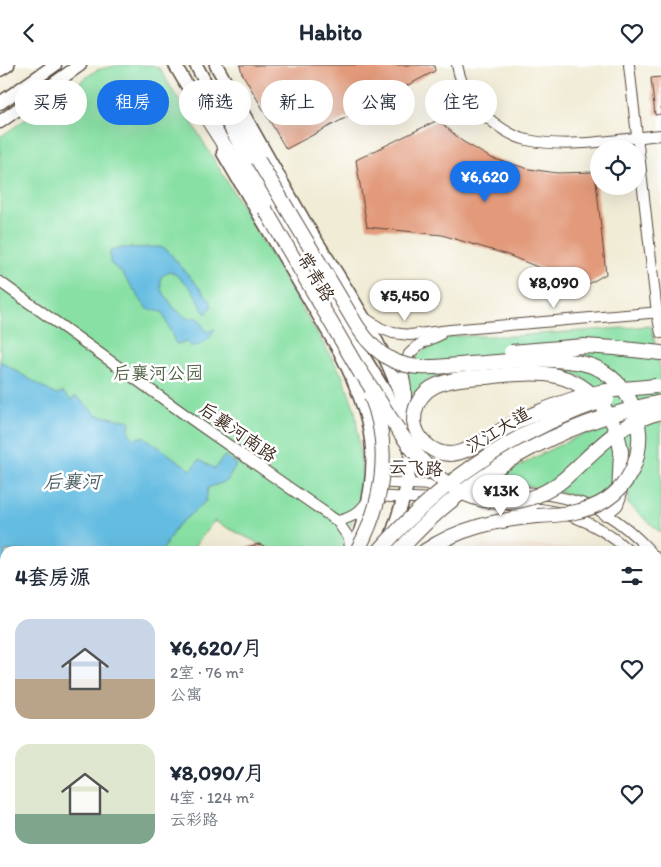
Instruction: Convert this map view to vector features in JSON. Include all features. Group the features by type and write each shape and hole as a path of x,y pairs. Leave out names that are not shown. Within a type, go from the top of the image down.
{"highway":[{"path":"211,125 265,209 357,366 396,427 422,461 436,475 454,488 485,501 510,502 528,499 546,492 562,481 615,433 638,419 661,412"},
{"path":"262,158 346,309 377,351 392,360 408,366 425,367 530,360 572,361 591,366 607,375 627,395 636,412 640,430 637,457 630,473 620,488 599,504 573,512 486,523 452,536 435,546"},
{"path":"425,367 472,356 563,347 602,347 661,353"},
{"path":"357,366 377,414 383,455 380,483 374,510 366,534 358,546"},
{"path":"605,513 616,504 619,496 621,451 614,424 599,401 593,395 586,389 553,375 522,373 477,377 442,383 430,388 421,397 414,414 417,433 424,443 434,450 452,454 463,451 510,426 558,404 585,395 593,394 602,392 658,385"},
{"name":"汉江大道","path":"384,546 412,516 447,485 504,446 546,423 574,411 658,385"},
{"name":"汉江大道","path":"404,546 455,497 513,458 581,425 616,413 661,402"}],"main road":[{"path":"0,70 8,65"},
{"path":"0,103 55,65"},
{"path":"0,123 80,65"},
{"path":"197,65 274,209 384,390 410,445"},
{"name":"常青路","path":"197,65 248,143 262,158 359,312 383,354 406,414 410,445 407,484 387,546"},
{"path":"208,65 248,143"},
{"path":"216,65 262,158"},
{"name":"常青路","path":"176,68 183,80"},
{"name":"常青路","path":"209,125 232,170 340,352 363,404 370,430 373,457 372,482 371,496 356,546"}],"street":[{"path":"457,65 469,98 480,110 502,129 525,139 550,143 590,142 661,135"},
{"path":"629,65 661,333"},
{"name":"后襄河南路","path":"0,282 337,521"},
{"path":"359,312 370,322 393,333 410,335 659,313"},
{"path":"406,414 406,389 403,371 409,354 420,345 450,330"},
{"name":"云飞路","path":"372,482 455,486 534,493 584,505 605,513 635,535 645,546"},
{"path":"352,546 337,521 357,513 371,496"},
{"name":"云飞路","path":"371,496 454,500 556,511 573,515 591,523 623,546"},
{"path":"635,535 650,546"}],"shaded area":[{"path":"540,545 549,546 484,546"}],"green space":[{"name":"后襄河公园","path":"119,65 152,65 160,69 167,80 97,80 97,125 169,125 169,84 179,101 179,125 193,125 342,375 355,410 363,477 359,500 344,546 264,546 214,521 195,546 0,546 0,137 17,125 87,125 87,80 83,80 97,70"},
{"path":"651,326 661,372 661,533 628,504 631,449 614,451 615,479 609,490 595,499 581,499 564,493 524,485 494,482 548,451 604,426 592,389 585,379 554,366 463,371 429,379 410,397 408,374 418,355 436,342 453,336 511,336"}],"water":[{"path":"160,247 167,250 210,300 212,306 206,314 194,292 181,279 170,271 161,277 161,289 174,308 188,319 197,317 207,332 215,329 206,341 199,345 191,347 186,342 176,344 162,312 147,309 122,273 110,263 110,251 118,248"},
{"name":"后襄河","path":"0,361 56,395 63,392 71,400 76,396 97,415 130,421 129,433 135,439 143,436 191,470 199,460 215,469 224,456 237,464 227,481 208,488 206,501 176,527 165,546 0,546"}],"building":[{"path":"240,65 434,65 435,71 415,81 343,80 343,119 333,124 333,80 261,80 261,106 251,89 251,80 246,80"},
{"path":"661,77 661,114 655,115 651,78"},
{"path":"272,125 332,125 286,149"},
{"path":"428,125 444,125 462,141 491,158 529,169 557,173 590,172 590,195 597,195 606,274 578,290 548,271 505,254 442,235 367,227 356,160"}]}
